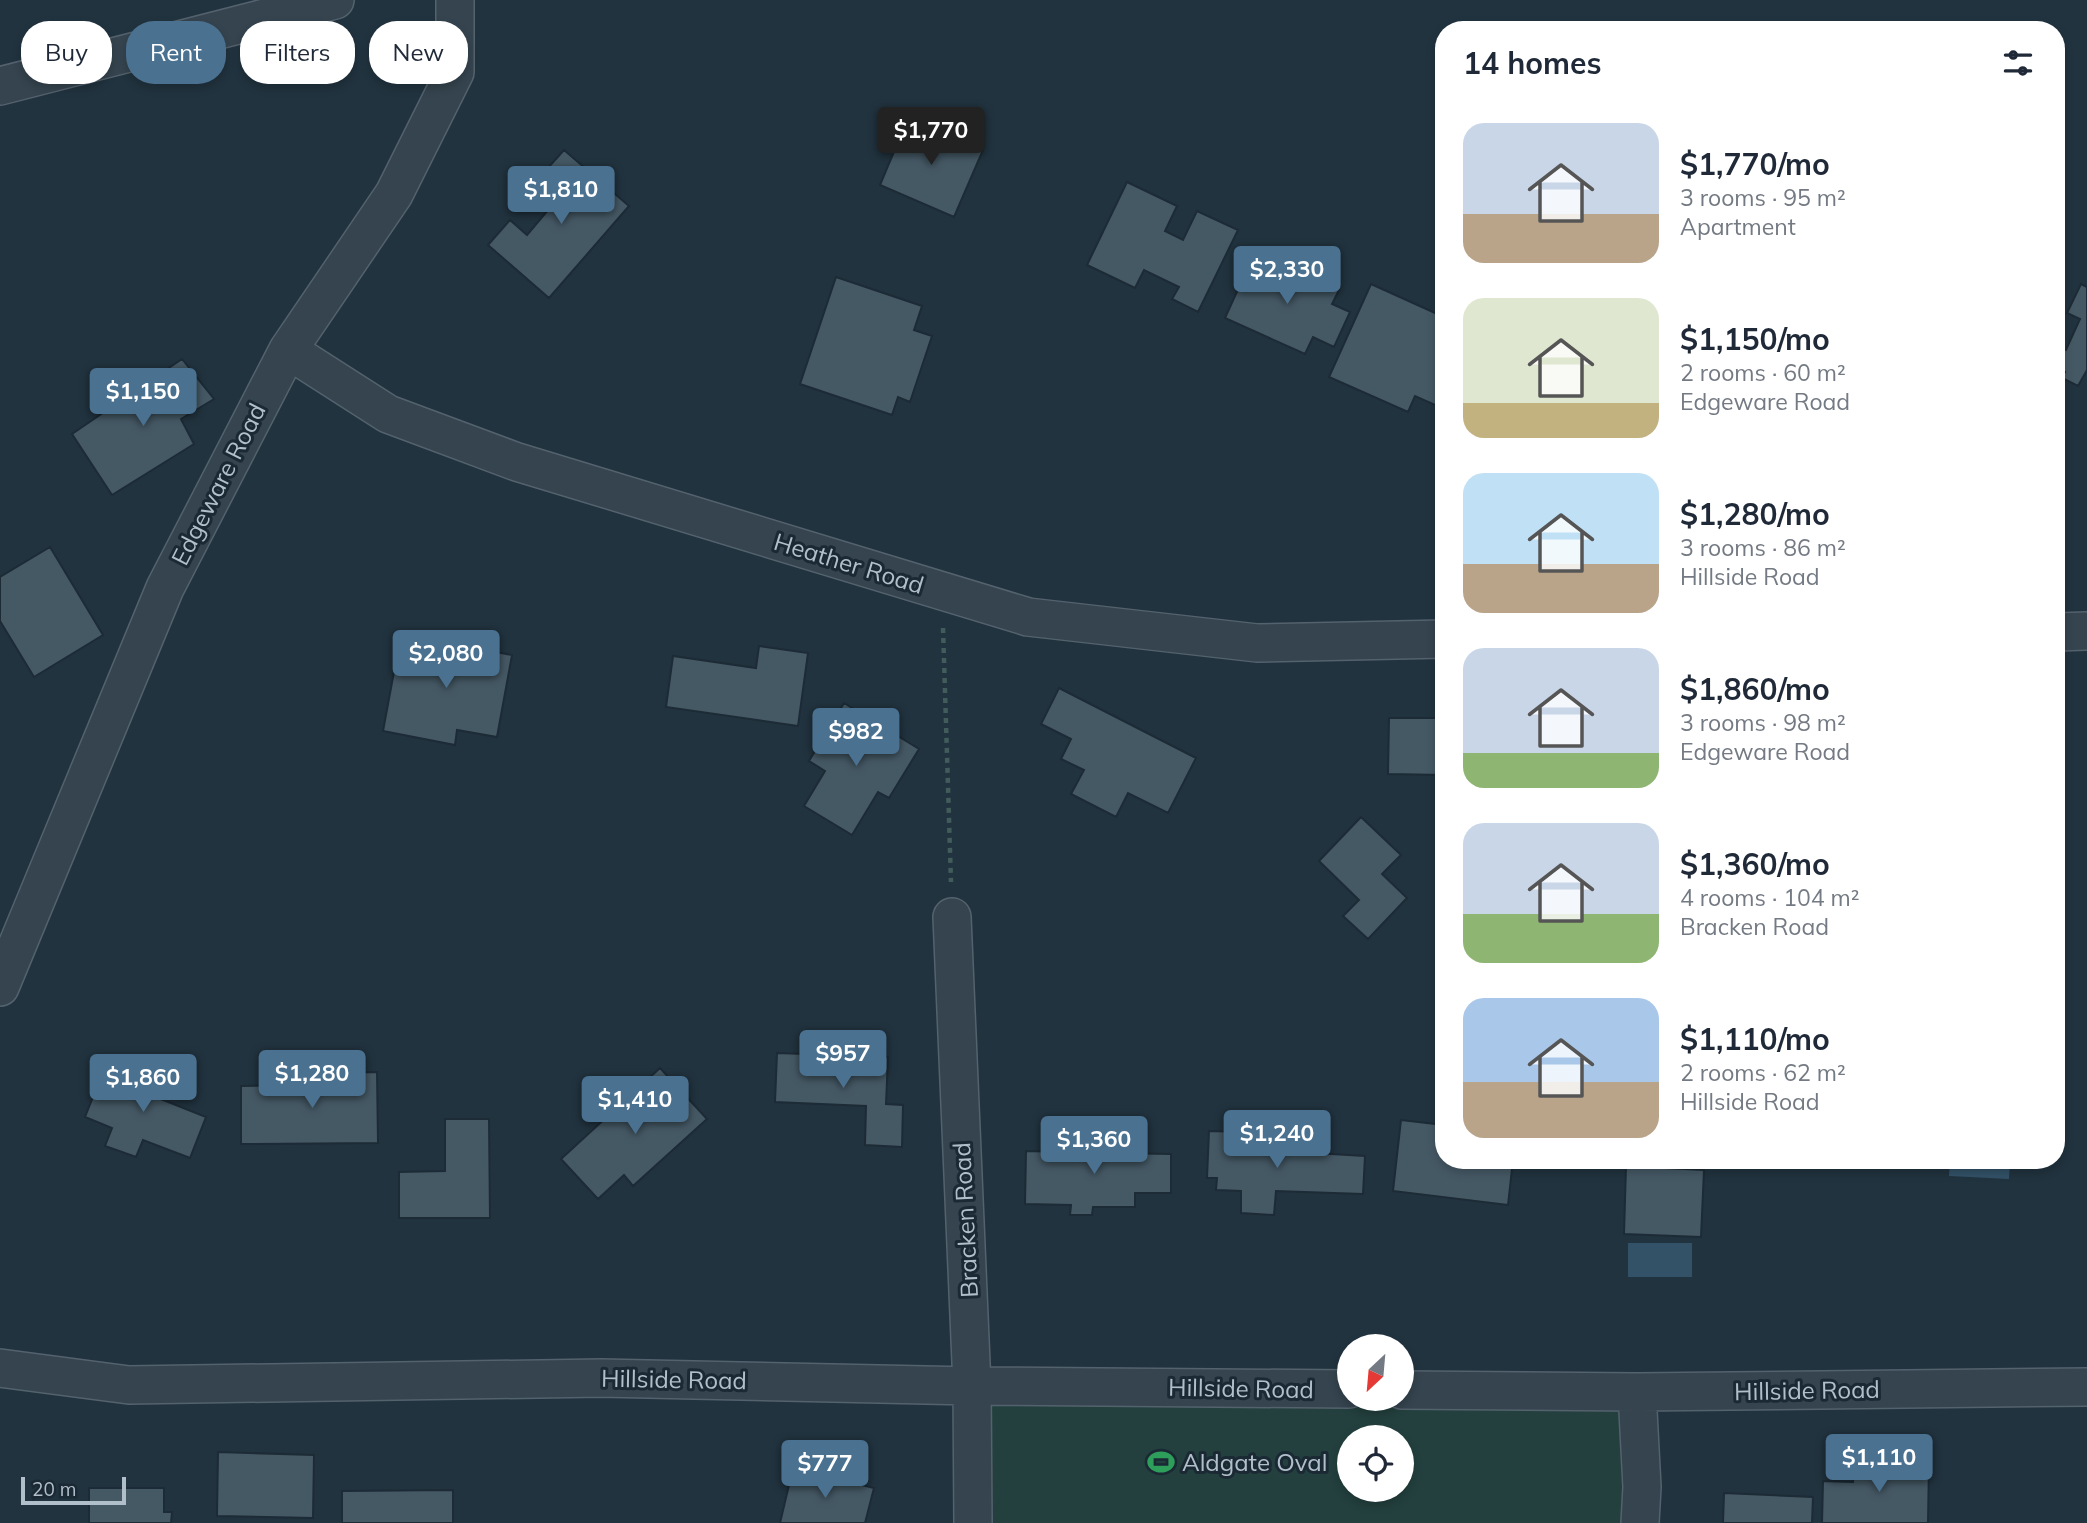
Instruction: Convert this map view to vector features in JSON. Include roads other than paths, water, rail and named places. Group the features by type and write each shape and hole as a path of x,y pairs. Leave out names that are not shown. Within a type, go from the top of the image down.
{"street":[{"path":"0,86 335,0"},
{"name":"Edgeware Road","path":"0,988 164,587 288,350 394,194 455,72 455,0"},
{"name":"Heather Road","path":"288,350 388,414 517,462 1028,618 1257,643 1435,639"},
{"path":"2065,632 2087,631"},
{"name":"Bracken Road","path":"952,918 972,1386 973,1523"},
{"name":"Hillside Road","path":"0,1368 129,1385 601,1378 1337,1390"},
{"name":"Hillside Road","path":"1414,1390 1637,1392 2087,1387"},
{"path":"1637,1392 1642,1487 1640,1523"}],"water":[{"path":"1949,1169 2010,1169 2009,1179 1949,1176"},
{"path":"1628,1243 1692,1243 1692,1277 1628,1277"}],"place":[{"name":"Aldgate Oval","path":"1161,1462"}]}
